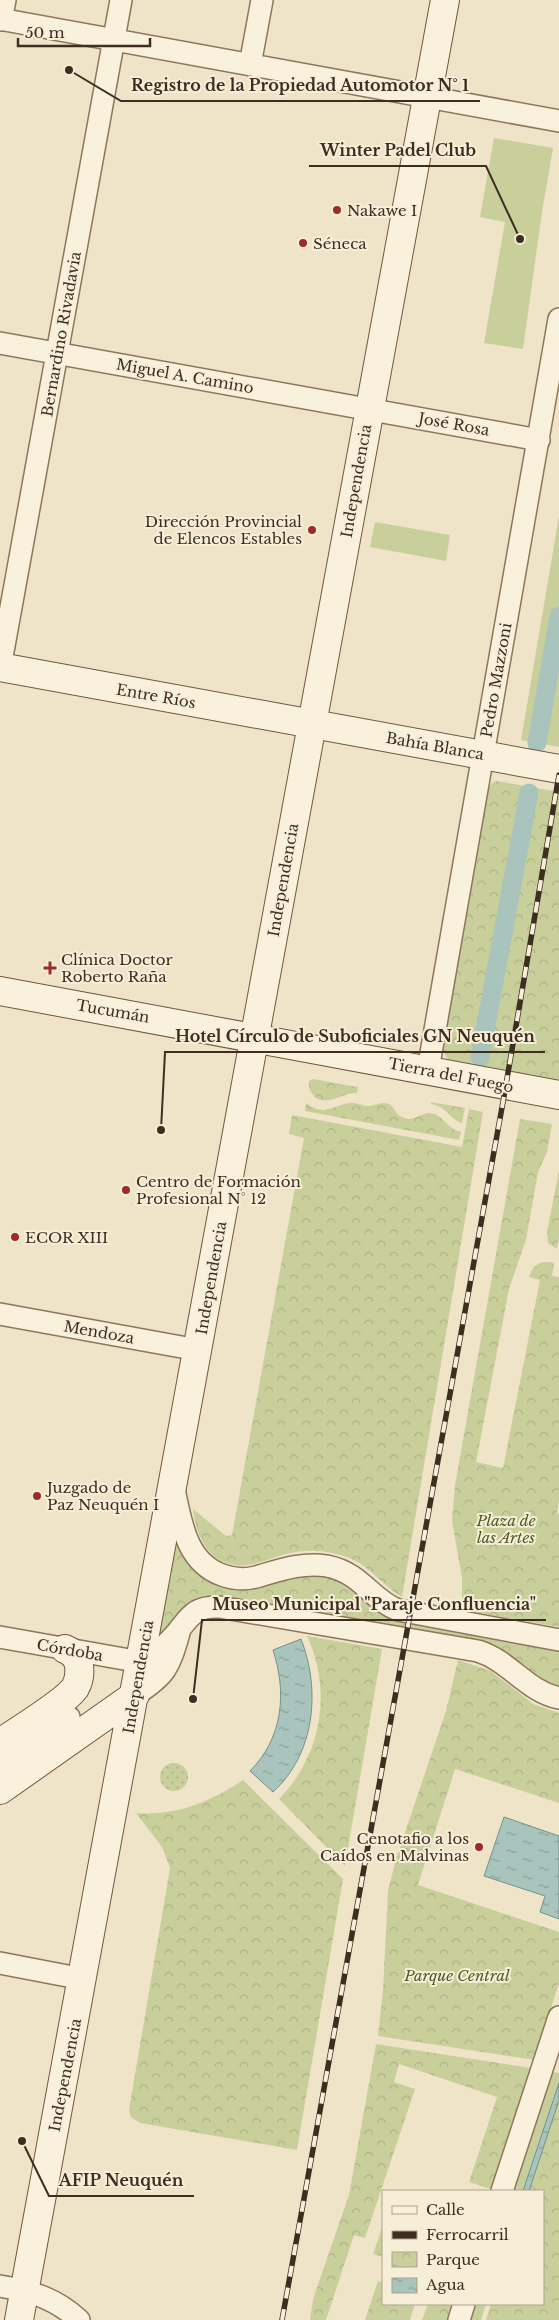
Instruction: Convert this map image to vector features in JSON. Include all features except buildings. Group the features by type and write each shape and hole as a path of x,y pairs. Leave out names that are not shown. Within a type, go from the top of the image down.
{"main road":[{"name":"Independencia","path":"20,2320 12,2288 83,1978 445,0"},
{"name":"Entre Ríos","path":"0,668 311,724"},
{"name":"Bahía Blanca","path":"311,724 559,769"},
{"name":"Tucumán","path":"0,991 254,1038"},
{"name":"Tierra del Fuego","path":"254,1038 559,1095"},
{"path":"0,1790 73,1715 79,1669 76,1658 65,1649"},
{"path":"0,1743 73,1715 135,1696"}],"street":[{"name":"Bernardino Rivadavia","path":"0,668 121,0"},
{"path":"250,65 262,0"},
{"path":"2,13 114,40 559,121"},
{"name":"Pedro Mazzoni","path":"428,1070 559,319"},
{"name":"Miguel A. Camino","path":"0,343 369,409"},
{"name":"José Rosa","path":"369,409 539,440"},
{"name":"Mendoza","path":"0,1314 198,1350"},
{"path":"173,1486 189,1546 202,1564 221,1575 248,1578 295,1566 328,1567 358,1579 382,1601 398,1610 559,1640"},
{"path":"141,1662 166,1645 192,1614 198,1610 219,1607 456,1646 496,1657 534,1689 559,1698"},
{"path":"135,1696 163,1674 171,1659 180,1628"},
{"name":"Córdoba","path":"0,1637 141,1662"},
{"path":"0,1766 73,1715"},
{"path":"0,1964 83,1978"},
{"path":"502,2190 559,2017"},
{"path":"12,2288 47,2297 79,2320"},
{"path":"459,2320 464,2305"}],"green space":[{"path":"494,138 553,148 523,349 484,343 505,222 480,217"},
{"path":"559,516 559,747 521,740"},
{"path":"375,522 450,535 446,561 370,547"},
{"path":"497,781 559,792 559,1083 449,1061 442,1049 487,789 493,782"},
{"path":"313,1079 358,1087 357,1093 329,1100 319,1099 310,1091 309,1081"},
{"path":"431,1102 465,1108 462,1123 454,1119 445,1110 431,1104"},
{"path":"306,1103 323,1110 349,1103 368,1106 382,1103 388,1104 404,1118 411,1119 426,1113 434,1114 452,1128 461,1132 459,1140 305,1111"},
{"path":"469,1109 483,1112 402,1597 363,1566 345,1556 332,1553 301,1551 254,1564 240,1565 229,1564 219,1559 210,1553 204,1544 195,1522 193,1509 226,1536 232,1535 304,1138 289,1134 292,1115 462,1147"},
{"name":"Plaza de las Artes","path":"520,1119 552,1124 547,1152 538,1172 526,1240 509,1289 476,1462 503,1468 540,1280 529,1277 538,1264 545,1262 554,1263 552,1276 559,1277 559,1501 557,1513 559,1514 559,1627 462,1610 462,1578 452,1521 455,1485"},
{"path":"559,1171 559,1238 557,1249 548,1243 547,1232"},
{"path":"177,1524 197,1566 282,1575 334,1574 380,1605 559,1646 559,1692 520,1668 183,1609 172,1621 164,1637 159,1638 157,1634"},
{"path":"307,1636 382,1649 345,1866 279,1799 305,1763 313,1743 318,1722 321,1701 319,1679 315,1657"},
{"name":"Parque Central","path":"458,1660 491,1671 533,1704 559,1713 559,1803 455,1769 418,1885 559,1932 559,1983 534,2060 378,2036 383,1990 388,1891 396,1859 446,1711"},
{"path":"174,1763 184,1767 188,1777 184,1787 174,1791 164,1787 160,1777 164,1767"},
{"path":"243,1780 343,1879 297,2150 140,2123 131,2117 129,2110 170,1868 162,1847 136,1813 165,1812 192,1806 218,1795"},
{"path":"376,2044 531,2068 491,2189 469,2182 497,2097 399,2064 394,2082 415,2089 365,2238 354,2235 326,2320 310,2320 313,2299 349,2195"},
{"path":"553,2072 559,2073 559,2083 523,2190 513,2190"},
{"path":"559,2100 559,2320 486,2320 491,2305 544,2305 544,2190 529,2190"},
{"path":"382,2228 382,2257 373,2254"},
{"path":"378,2281 382,2283 382,2305 415,2305 410,2320 365,2320"},
{"path":"428,2305 453,2305 447,2320 422,2320"},
{"path":"476,2305 486,2305 481,2320 471,2320"}],"water":[{"path":"301,1639 311,1679 312,1700 310,1720 306,1740 298,1759 287,1777 273,1792 250,1771 261,1758 269,1744 279,1714 280,1682 273,1650"},
{"path":"504,1817 559,1836 559,1919 540,1912 545,1896 484,1876"},
{"path":"559,2083 559,2100 529,2190 523,2190"}],"waterway":[{"path":"537,743 559,616"},
{"path":"480,1057 529,793"}],"railway":[{"path":"282,2320 503,1102 559,775"}],"place":[{"name":"Registro de la Propiedad Automotor N° 1","path":"69,70"},
{"name":"Nakawe I","path":"337,210"},
{"name":"Winter Padel Club","path":"520,239"},
{"name":"Séneca","path":"303,243"},
{"name":"Dirección Provincial de Elencos Estables","path":"312,530"},
{"name":"Clínica Doctor Roberto Raña","path":"50,968"},
{"name":"Hotel Círculo de Suboficiales GN Neuquén","path":"161,1130"},
{"name":"Centro de Formación Profesional N° 12","path":"126,1190"},
{"name":"ECOR XIII","path":"15,1237"},
{"name":"Juzgado de Paz Neuquén I","path":"37,1496"},
{"name":"Museo Municipal \"Paraje Confluencia\"","path":"193,1699"},
{"name":"Cenotafio a los Caídos en Malvinas","path":"479,1847"},
{"name":"AFIP Neuquén","path":"22,2141"}]}
